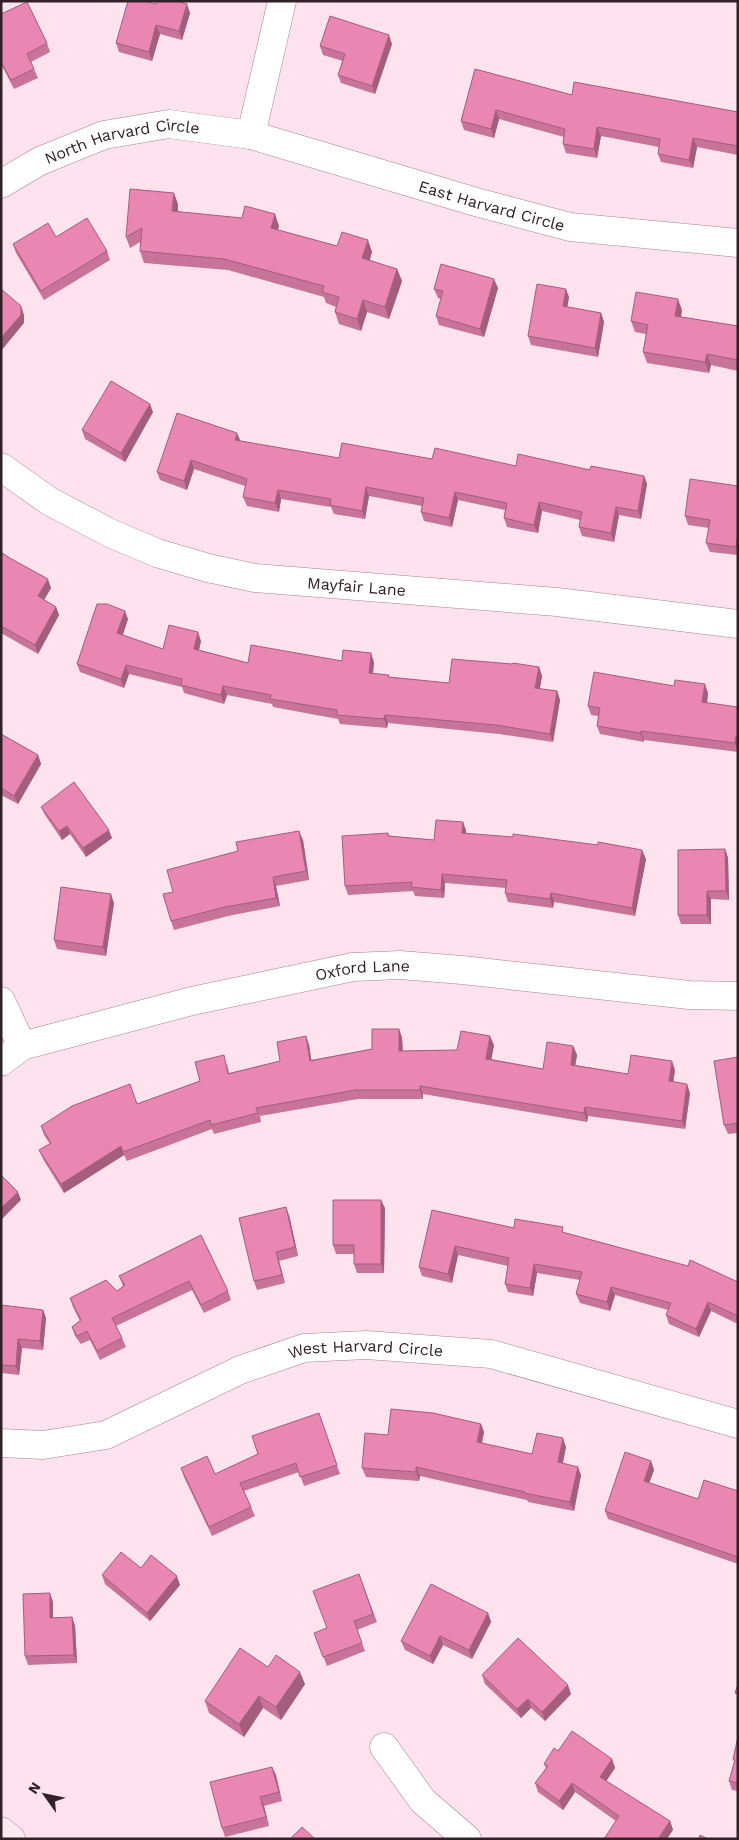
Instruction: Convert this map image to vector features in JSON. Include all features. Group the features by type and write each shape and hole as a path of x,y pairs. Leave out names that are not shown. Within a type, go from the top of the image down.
{"main road":[{"path":"1,1831 11,1839"}],"street":[{"path":"251,135 282,1"},
{"name":"North Harvard Circle","path":"1,184 40,161 104,135 169,124 251,135"},
{"name":"East Harvard Circle","path":"251,135 476,202 570,227 738,243"},
{"name":"Mayfair Lane","path":"1,468 49,501 110,533 157,553 208,568 256,578 557,602 738,624"},
{"name":"Oxford Lane","path":"12,1054 192,1001 352,967 400,965 462,970 690,996 738,996"},
{"path":"1,1001 12,1054"},
{"name":"West Harvard Circle","path":"1,1443 43,1445 106,1436 240,1370 304,1348 366,1345 491,1354 738,1424"},
{"path":"384,1747 422,1801 467,1839"}],"building":[{"path":"128,1 145,1 156,4 156,1 177,1 187,4 179,31 156,25 149,52 116,43"},
{"path":"27,2 47,43 27,54 34,69 11,80 1,62 1,14"},
{"path":"330,16 389,35 372,86 338,75 345,54 320,46"},
{"path":"475,69 572,95 574,82 738,112 738,146 693,138 689,160 658,154 660,139 597,127 594,149 563,144 565,129 496,110 491,129 461,121"},
{"path":"130,189 174,193 172,211 242,218 245,206 275,214 271,228 337,246 342,232 368,240 362,258 397,269 385,307 363,300 357,319 335,312 339,297 322,292 324,286 224,259 140,251 142,228 126,237"},
{"path":"87,218 107,251 41,291 13,244 48,223 56,237"},
{"path":"441,264 494,279 480,329 436,316 443,291 434,289"},
{"path":"537,284 566,289 563,306 601,313 595,348 528,336"},
{"path":"1,289 21,306 21,315 1,338"},
{"path":"636,292 678,299 675,316 738,326 738,360 707,354 705,362 643,352 648,325 631,321"},
{"path":"111,381 150,404 121,453 82,430"},
{"path":"177,413 237,433 235,440 339,458 342,443 432,459 435,448 516,466 518,454 590,470 591,466 644,476 638,511 616,507 611,533 579,527 582,512 539,502 534,525 504,518 507,503 455,492 449,518 421,512 424,498 366,487 362,511 330,505 331,499 278,490 275,503 243,497 247,479 191,460 184,481 157,472"},
{"path":"690,479 738,486 738,538 736,547 706,543 710,520 685,516"},
{"path":"1,552 48,579 38,596 56,607 35,645 1,626"},
{"path":"97,604 107,604 125,611 117,633 163,649 169,625 198,632 194,649 248,663 251,645 342,661 343,650 371,653 369,673 389,675 388,677 449,683 452,659 513,663 539,667 535,688 557,691 550,734 496,725 385,715 384,719 337,715 337,710 270,699 271,695 223,686 221,695 181,685 182,679 126,665 121,679 77,664"},
{"path":"594,672 674,686 675,680 705,684 702,702 738,707 738,737 736,736 735,743 641,731 640,733 597,726 600,708 588,706"},
{"path":"1,734 38,755 14,796 1,788"},
{"path":"74,782 109,830 83,848 67,826 59,831 41,807"},
{"path":"436,820 463,822 462,833 513,837 513,834 598,845 598,842 642,850 632,908 551,893 550,899 505,893 507,880 442,874 441,890 411,887 412,882 345,886 342,836 388,833 388,836 434,840"},
{"path":"299,831 306,871 273,877 276,898 225,907 171,921 163,894 173,892 167,870 238,851 236,842"},
{"path":"725,849 726,891 707,891 707,915 678,915 678,850"},
{"path":"61,887 111,894 103,947 54,940"},
{"path":"372,1029 399,1029 399,1051 457,1050 461,1031 490,1036 486,1059 543,1069 547,1042 573,1046 571,1065 628,1074 631,1055 672,1061 669,1081 687,1084 682,1121 585,1107 584,1113 420,1086 420,1090 355,1090 256,1108 258,1113 211,1125 210,1120 123,1152 121,1146 61,1184 39,1150 51,1143 41,1126 72,1106 130,1084 137,1104 200,1081 195,1062 224,1055 228,1074 280,1061 277,1042 306,1036 310,1061 372,1049"},
{"path":"738,1057 738,1123 724,1125 714,1061"},
{"path":"1,1175 18,1192 1,1208"},
{"path":"333,1200 381,1200 381,1264 354,1264 354,1245 333,1245"},
{"path":"286,1207 295,1247 276,1252 282,1275 254,1281 239,1218"},
{"path":"432,1210 514,1228 515,1219 563,1227 562,1232 688,1266 690,1260 738,1282 738,1316 708,1302 696,1329 666,1315 671,1303 611,1287 607,1302 576,1294 582,1272 534,1264 530,1288 505,1284 509,1258 455,1246 448,1274 419,1267"},
{"path":"201,1235 228,1291 201,1305 189,1281 112,1318 122,1338 97,1351 87,1331 77,1336 72,1327 81,1320 70,1298 106,1280 117,1291 125,1285 119,1276"},
{"path":"1,1305 43,1310 40,1341 18,1339 16,1366 1,1365"},
{"path":"391,1409 433,1413 481,1424 477,1442 532,1454 537,1433 563,1438 558,1462 578,1467 570,1502 416,1467 416,1472 362,1468 365,1433 388,1435"},
{"path":"319,1413 337,1465 300,1477 296,1463 240,1483 251,1507 209,1527 181,1468 207,1456 215,1474 258,1454 252,1436"},
{"path":"625,1452 651,1461 644,1481 698,1499 704,1480 738,1491 738,1557 605,1511"},
{"path":"121,1552 141,1568 151,1555 177,1576 147,1613 102,1575"},
{"path":"359,1574 373,1614 354,1621 362,1643 323,1657 314,1633 327,1628 313,1591"},
{"path":"431,1584 488,1613 469,1650 440,1636 430,1656 401,1641"},
{"path":"50,1593 50,1618 72,1617 74,1655 25,1656 23,1594"},
{"path":"518,1638 568,1685 542,1712 528,1699 517,1709 482,1675"},
{"path":"240,1648 268,1667 276,1655 300,1672 276,1707 259,1696 239,1724 205,1701"},
{"path":"572,1731 612,1759 600,1777 670,1821 658,1839 604,1839 619,1816 572,1783 559,1801 535,1783 548,1766 544,1764 554,1748 558,1751"},
{"path":"738,1737 738,1783 729,1781 735,1760 733,1759"},
{"path":"272,1767 279,1792 260,1797 266,1817 222,1828 210,1782"},
{"path":"302,1827 315,1839 290,1839"},
{"path":"700,1835 708,1839 699,1839"}]}
